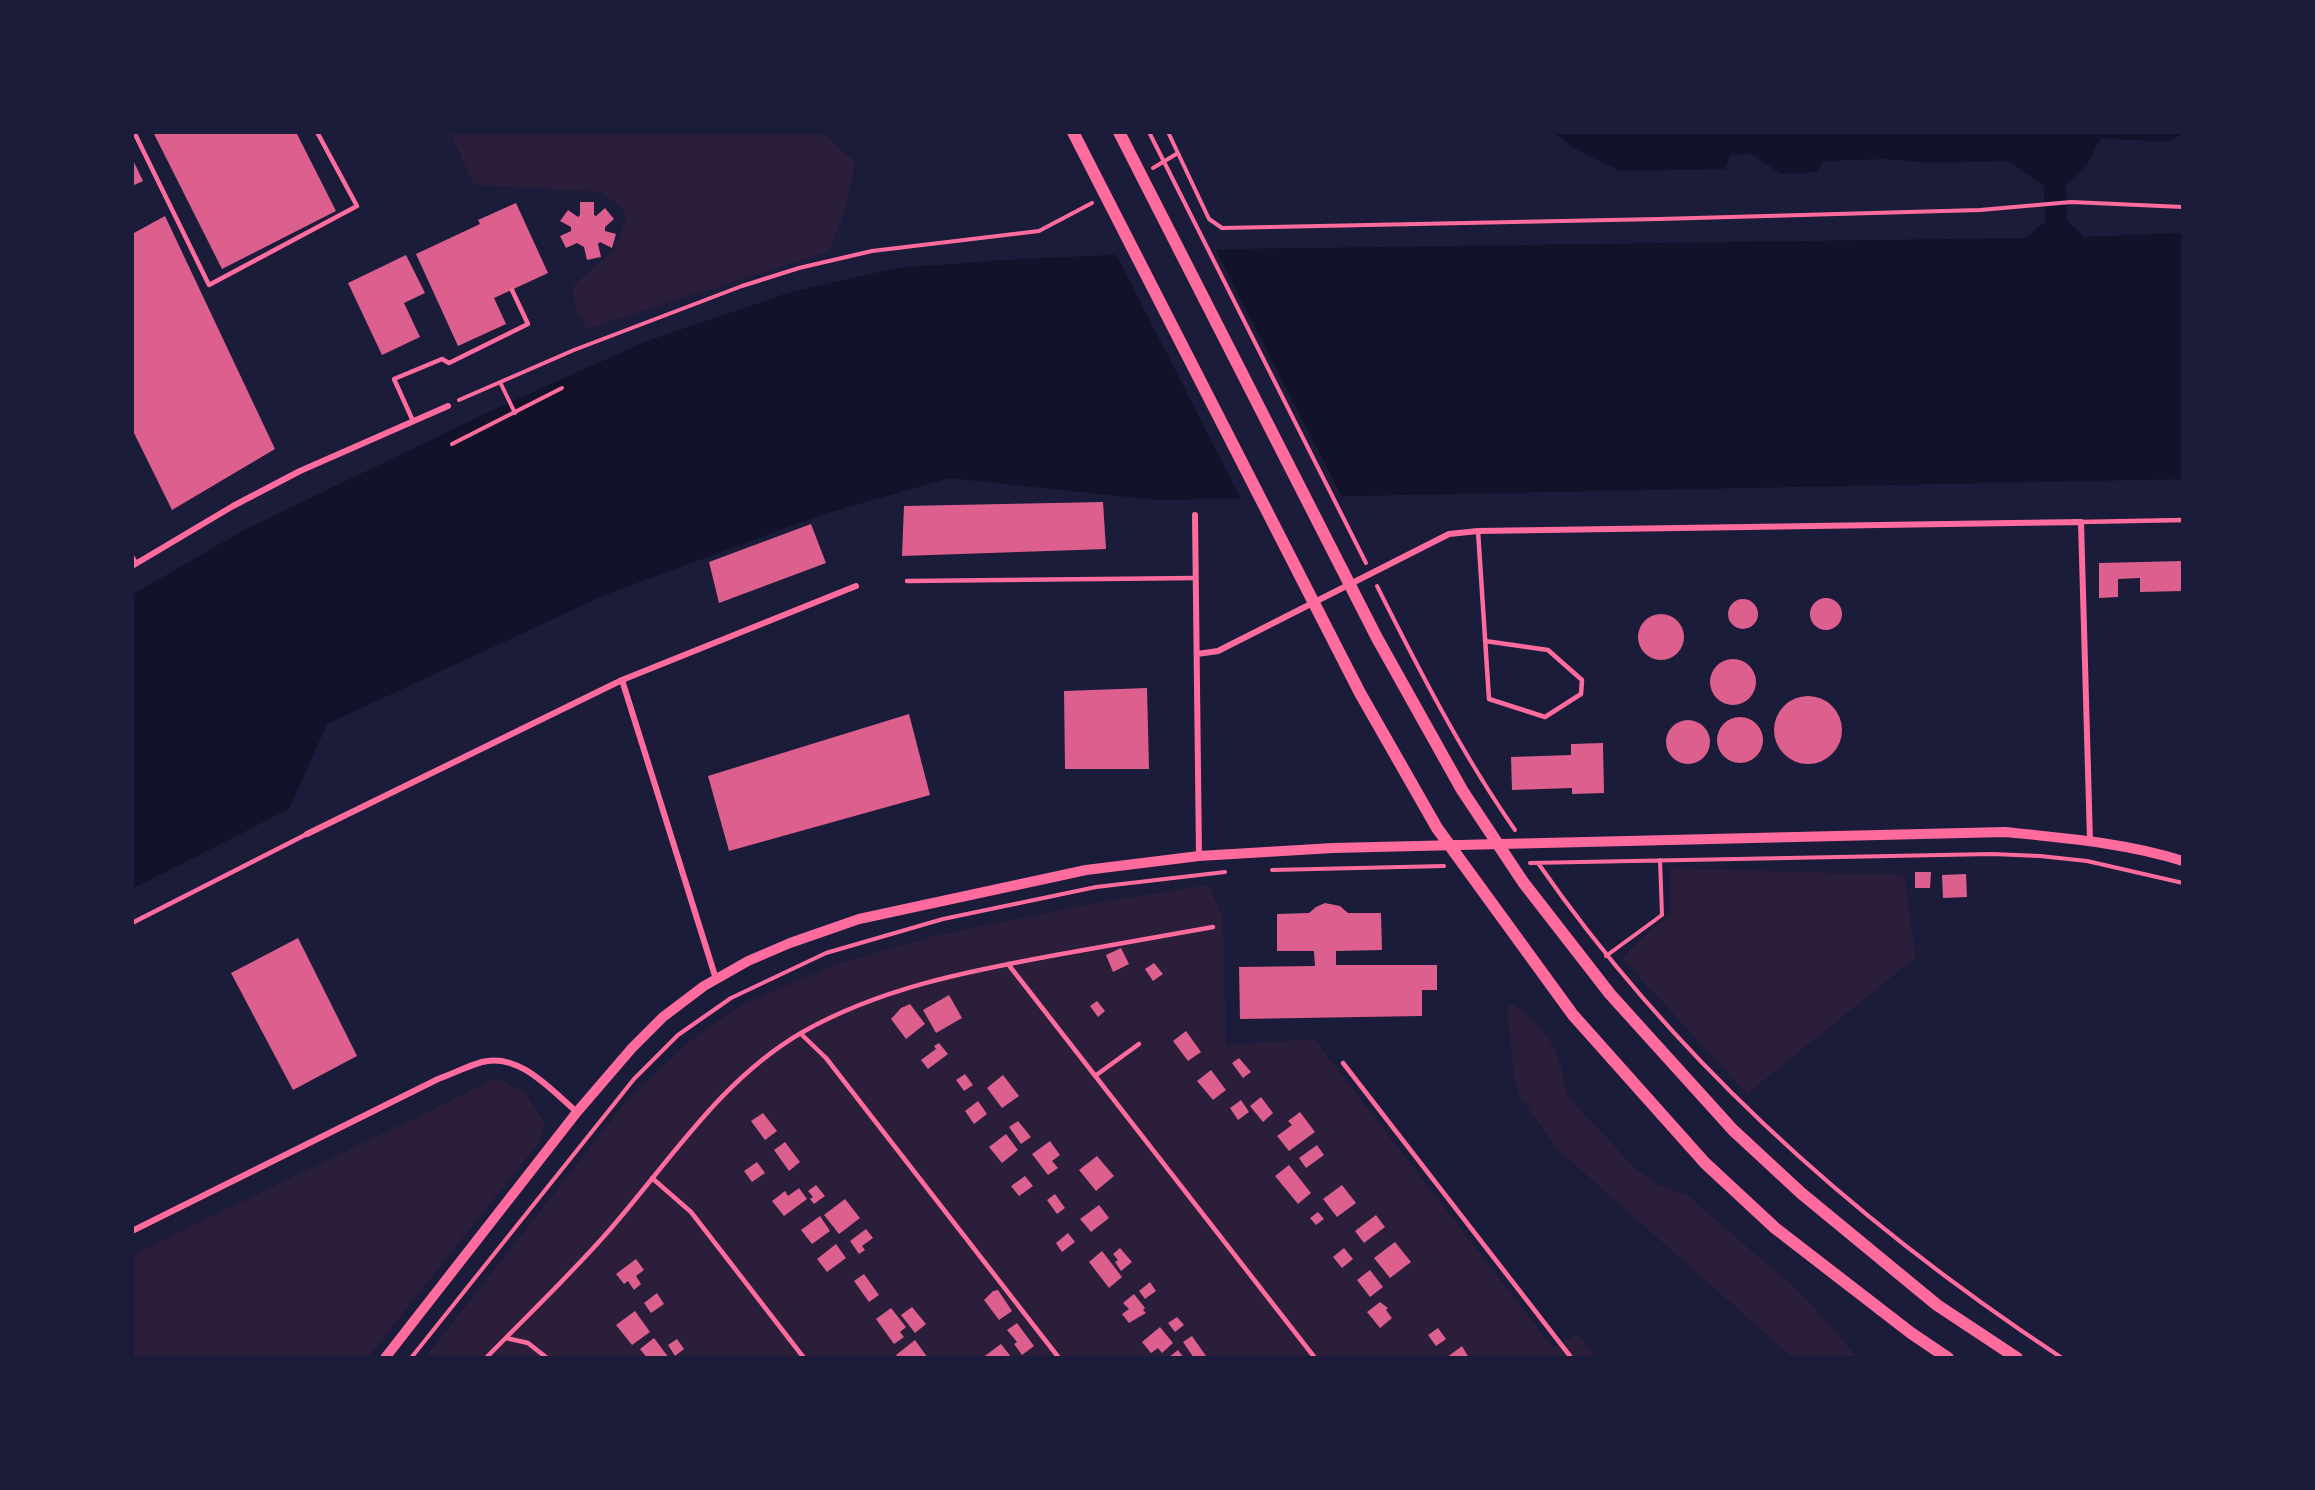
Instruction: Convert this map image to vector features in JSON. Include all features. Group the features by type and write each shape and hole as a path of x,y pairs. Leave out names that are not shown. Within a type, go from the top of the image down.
{"main road":[{"path":"1073,132 1360,693 1437,828 1574,1015 1705,1163 1774,1227 1911,1333 1948,1358"},
{"path":"1119,132 1377,638 1462,790 1523,882 1610,994 1733,1130 1801,1193 1937,1305 2016,1358"}],"street":[{"path":"134,564 233,506 300,471 448,406"},
{"path":"1195,516 1199,856"},
{"path":"1197,654 1218,651 1449,534 1478,531 2081,522 2090,841"},
{"path":"307,834 622,680 856,586"},
{"path":"622,680 717,980"},
{"path":"385,1358 577,1112 632,1048 663,1017 748,961 790,943 859,919 1086,870 1199,856 1333,848 2005,832 2090,841 2165,855 2183,861"},
{"path":"132,1231 428,1085 484,1061 509,1061 528,1072 577,1112"}],"lane":[{"path":"134,132 209,285 357,206 317,132"},
{"path":"413,421 394,379 442,358 449,363 528,324 512,290"},
{"path":"2081,522 2183,520"},
{"path":"1478,531 1485,641 1489,699 1545,717 1581,694 1582,680 1548,650 1485,641"},
{"path":"132,556 134,564"},
{"path":"907,581 1196,578"},
{"path":"132,923 307,834"},
{"path":"486,1358 606,1234 688,1133 722,1096 764,1060 801,1034 845,1011 897,991 948,977 1213,927"},
{"path":"1008,964 1315,1358"},
{"path":"801,1034 826,1058 1059,1358"},
{"path":"1095,1076 1139,1044"},
{"path":"1343,1063 1569,1357"},
{"path":"652,1178 691,1212 804,1358"},
{"path":"506,1338 528,1343 548,1358"}],"path":[{"path":"1149,132 1366,563"},
{"path":"1168,132 1209,219 1222,228 1980,210 2071,202 2183,207"},
{"path":"1150,169 1178,153"},
{"path":"448,406 574,350 742,286 799,268 872,251 1039,231 1093,202"},
{"path":"501,382 515,413"},
{"path":"452,444 562,388"},
{"path":"1376,585 1450,724 1501,811 1519,837"},
{"path":"1531,854 1606,956 1725,1088 1887,1232 1994,1313 2062,1358"},
{"path":"1521,864 2031,855 2087,861 2183,883"},
{"path":"1606,956 1662,915 1660,860"},
{"path":"1266,870 1451,865"},
{"path":"411,1358 634,1079 678,1035 731,998 826,953 943,919 1096,887 1231,872"}],"shaded area":[{"path":"450,132 821,132 855,162 846,208 829,251 587,329 578,315 572,293 575,284 613,251 626,219 622,208 601,192 474,185"},
{"path":"1553,132 2176,132 2182,135 2165,142 2101,138 2087,164 2066,185 2067,221 2084,237 2183,233 2183,479 1157,500 949,478 821,515 605,595 327,724 289,809 132,889 132,595 242,531 495,409 647,341 791,292 897,268 1005,260 1239,249 2025,238 2045,222 2044,186 2008,161 1934,163 1884,159 1823,161 1817,172 1781,174 1751,154 1730,155 1725,169 1620,171 1575,149"},
{"path":"1670,868 1904,875 1916,957 1747,1094 1622,958 1670,913"},
{"path":"1208,885 1223,916 1226,1045 1314,1039 1553,1348 1577,1334 1597,1358 425,1358 626,1102 686,1044 745,1003 836,964 934,936 1089,904"},
{"path":"1513,1004 1535,1023 1553,1045 1571,1100 1636,1169 1658,1185 1687,1195 1804,1296 1858,1358 1793,1358 1556,1148 1519,1095 1514,1077 1507,1007"},
{"path":"497,1078 526,1093 545,1124 540,1141 367,1358 132,1358 132,1255"}],"pier":[{"path":"1214,247 1343,499 1242,501 1115,252"}],"building":[{"path":"153,132 296,132 336,211 222,269"},
{"path":"132,158 143,181 132,186"},
{"path":"580,202 594,202 594,215 596,216 605,208 614,219 605,227 605,231 616,234 612,248 600,242 598,244 601,257 587,260 584,247 577,243 566,248 560,236 571,231 571,227 560,221 568,210 578,217"},
{"path":"516,203 548,273 494,298 506,324 458,346 416,254 480,224 478,220"},
{"path":"165,216 275,449 172,510 132,429 132,234"},
{"path":"406,255 425,293 404,303 420,337 382,355 348,283"},
{"path":"1103,502 1106,549 902,556 904,506"},
{"path":"811,524 826,563 719,603 709,562"},
{"path":"2183,561 2183,591 2140,592 2140,578 2118,579 2118,597 2099,598 2099,563"},
{"path":"1826,598 1837,603 1842,614 1837,625 1826,630 1815,625 1810,614 1815,603"},
{"path":"1743,599 1754,603 1758,614 1754,625 1743,629 1732,625 1728,614 1732,603"},
{"path":"1661,614 1670,615 1678,620 1683,628 1683,646 1678,654 1670,659 1661,660 1652,659 1644,654 1639,646 1638,637 1639,628 1644,620 1652,615"},
{"path":"1733,659 1742,660 1750,665 1755,673 1755,691 1750,699 1742,704 1733,705 1724,704 1716,699 1711,691 1710,682 1711,673 1716,665 1724,660"},
{"path":"1147,688 1149,769 1065,769 1064,691"},
{"path":"1808,696 1821,699 1832,706 1839,717 1842,730 1839,743 1832,754 1821,761 1808,764 1795,761 1784,754 1777,743 1774,730 1777,717 1784,706 1795,699"},
{"path":"909,714 930,795 729,851 708,776"},
{"path":"1740,717 1749,718 1757,723 1762,731 1762,749 1757,757 1749,762 1740,763 1731,762 1723,757 1718,749 1717,740 1718,731 1723,723 1731,718"},
{"path":"1688,720 1697,721 1704,726 1709,733 1709,751 1704,758 1697,763 1688,764 1679,763 1672,758 1667,751 1666,742 1667,733 1672,726 1679,721"},
{"path":"1603,743 1604,793 1572,794 1572,788 1512,790 1511,757 1571,755 1571,744"},
{"path":"1915,872 1931,872 1930,888 1915,888"},
{"path":"1966,874 1967,897 1943,898 1942,875"},
{"path":"1325,903 1340,906 1348,913 1381,913 1382,950 1336,951 1336,965 1437,965 1437,990 1422,990 1422,1016 1240,1019 1239,967 1315,966 1314,951 1277,951 1277,914 1309,913"},
{"path":"298,938 357,1056 293,1090 231,973"},
{"path":"1121,948 1129,964 1113,972 1106,955"},
{"path":"1154,963 1163,974 1153,981 1145,969"},
{"path":"949,995 962,1018 936,1033 923,1010"},
{"path":"1097,1001 1105,1011 1098,1017 1090,1006"},
{"path":"910,1004 925,1024 906,1039 891,1019 901,1008"},
{"path":"1186,1031 1201,1052 1188,1061 1173,1041"},
{"path":"939,1043 948,1054 928,1069 921,1060 936,1049 934,1046"},
{"path":"1239,1058 1251,1072 1243,1078 1232,1063"},
{"path":"1211,1070 1226,1090 1213,1100 1197,1081"},
{"path":"965,1074 973,1085 964,1091 956,1080"},
{"path":"1003,1075 1019,1096 1002,1108 987,1088"},
{"path":"1261,1097 1273,1113 1263,1122 1250,1106"},
{"path":"1241,1100 1249,1112 1238,1120 1230,1108"},
{"path":"978,1101 987,1114 974,1124 965,1111"},
{"path":"1300,1112 1315,1132 1289,1151 1277,1136 1292,1125 1288,1121"},
{"path":"763,1113 777,1131 765,1140 751,1121"},
{"path":"1018,1121 1031,1137 1021,1144 1009,1127"},
{"path":"1006,1134 1018,1150 1002,1163 989,1147"},
{"path":"1050,1141 1060,1155 1052,1161 1058,1168 1048,1175 1032,1154"},
{"path":"785,1142 800,1162 789,1171 774,1150"},
{"path":"1317,1145 1324,1155 1306,1168 1299,1158"},
{"path":"1097,1156 1114,1176 1096,1191 1079,1170"},
{"path":"757,1162 765,1173 752,1182 744,1171"},
{"path":"1289,1165 1311,1193 1298,1204 1275,1176"},
{"path":"1025,1176 1033,1186 1019,1196 1011,1186"},
{"path":"816,1185 825,1196 814,1204 810,1199 813,1197 808,1191"},
{"path":"1342,1185 1356,1203 1337,1217 1323,1199"},
{"path":"799,1188 807,1199 784,1216 772,1201 785,1191 788,1196"},
{"path":"1055,1194 1065,1208 1057,1214 1047,1200"},
{"path":"845,1199 860,1218 839,1234 824,1215"},
{"path":"1099,1205 1109,1218 1091,1232 1080,1219"},
{"path":"1318,1212 1324,1219 1316,1225 1310,1218"},
{"path":"1376,1215 1385,1227 1364,1243 1355,1231"},
{"path":"820,1216 830,1231 812,1244 801,1230"},
{"path":"866,1229 873,1238 862,1246 865,1250 859,1254 850,1241"},
{"path":"1068,1233 1075,1242 1062,1252 1056,1243"},
{"path":"1395,1242 1411,1262 1390,1278 1374,1258"},
{"path":"836,1244 846,1258 827,1272 817,1259"},
{"path":"1120,1248 1132,1262 1121,1271 1115,1262 1118,1260 1113,1254"},
{"path":"1344,1248 1353,1259 1342,1268 1333,1257"},
{"path":"1102,1251 1122,1277 1109,1288 1089,1262"},
{"path":"636,1259 644,1270 636,1276 641,1284 634,1290 628,1281 624,1284 616,1274"},
{"path":"1370,1270 1383,1287 1370,1297 1357,1280"},
{"path":"864,1274 879,1295 869,1302 854,1281"},
{"path":"1150,1282 1156,1291 1145,1299 1139,1291"},
{"path":"998,1290 1012,1311 999,1320 984,1300 993,1291"},
{"path":"657,1293 664,1304 651,1313 644,1303"},
{"path":"1134,1294 1145,1308 1143,1310 1146,1313 1129,1323 1122,1314 1129,1309 1123,1303"},
{"path":"1380,1302 1388,1308 1386,1310 1392,1318 1380,1328 1367,1312"},
{"path":"912,1307 926,1324 915,1333 901,1315"},
{"path":"891,1308 906,1327 900,1332 904,1337 894,1344 876,1319"},
{"path":"635,1311 650,1332 632,1345 616,1325"},
{"path":"1177,1317 1184,1325 1175,1332 1168,1323"},
{"path":"1017,1323 1034,1346 1022,1355 1014,1344 1017,1342 1007,1330"},
{"path":"1160,1327 1173,1343 1162,1353 1158,1348 1151,1353 1142,1342"},
{"path":"1438,1328 1446,1339 1436,1346 1428,1335"},
{"path":"1192,1336 1206,1356 1204,1358 1194,1358 1183,1342"},
{"path":"654,1338 669,1358 647,1358 640,1349"},
{"path":"677,1339 684,1349 675,1356 668,1345"},
{"path":"915,1340 928,1358 899,1358 896,1355"},
{"path":"1001,1344 1012,1358 982,1358"},
{"path":"1462,1346 1469,1358 1446,1358"},
{"path":"1178,1350 1184,1358 1168,1358"}]}
